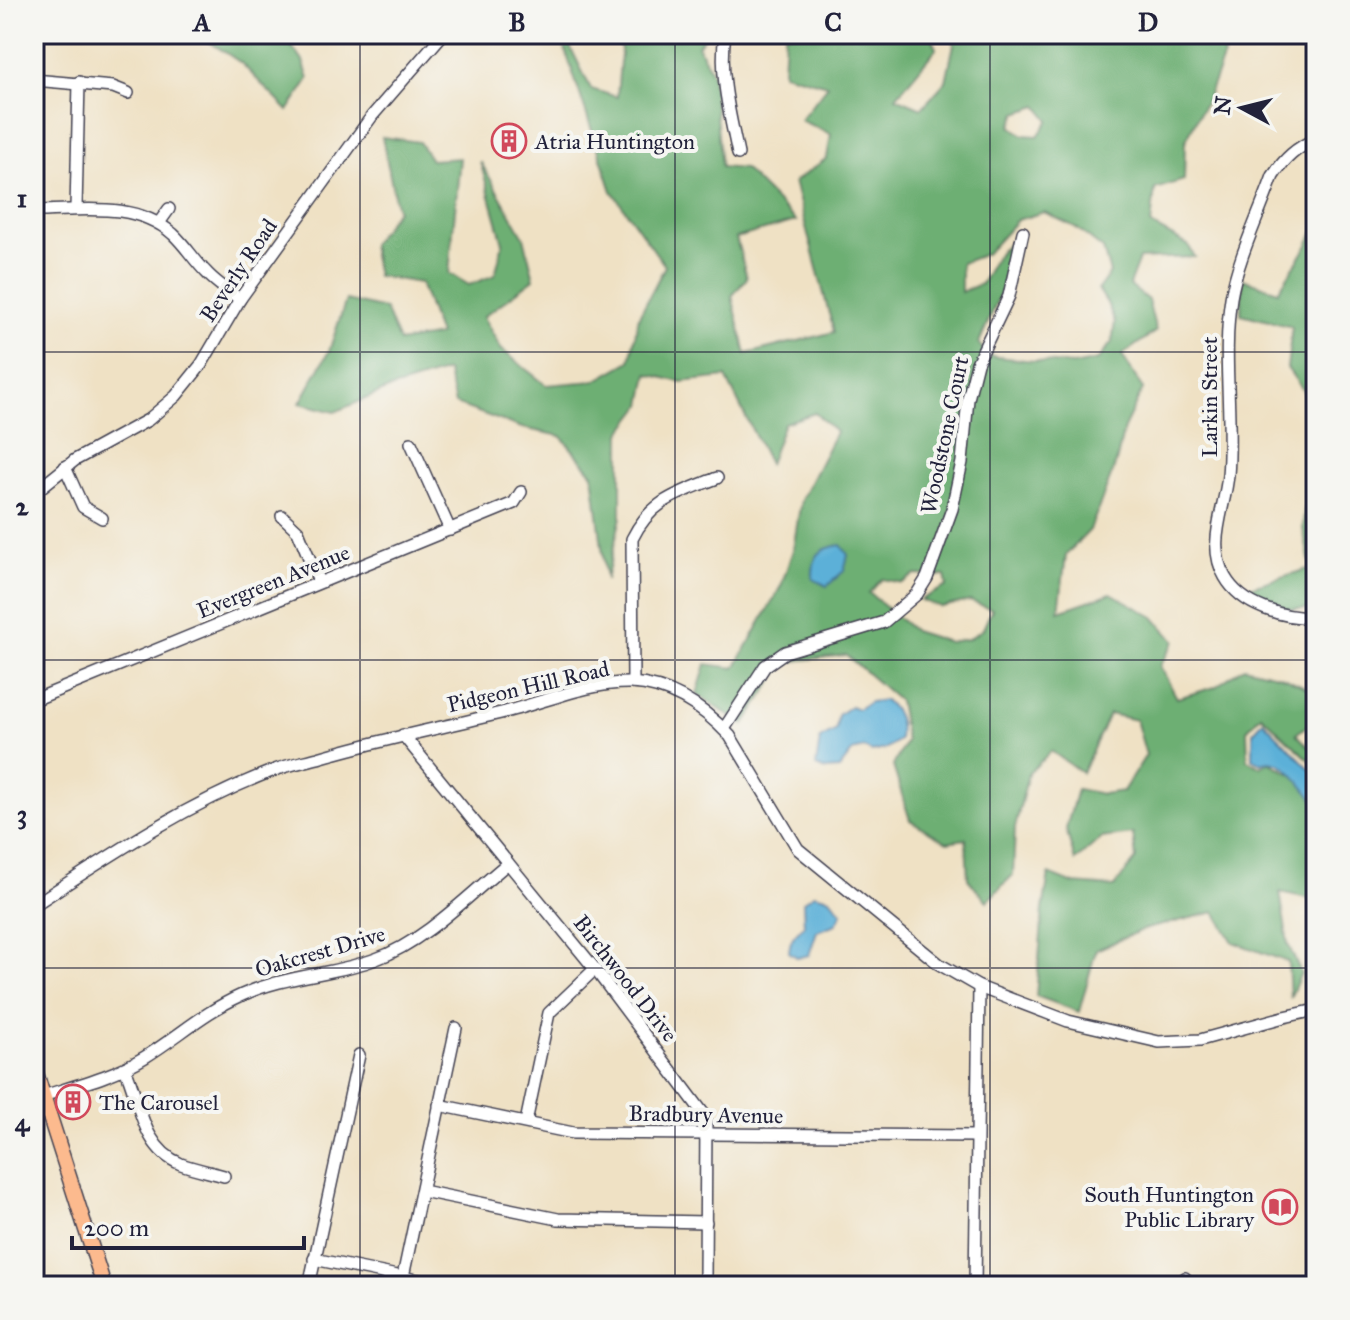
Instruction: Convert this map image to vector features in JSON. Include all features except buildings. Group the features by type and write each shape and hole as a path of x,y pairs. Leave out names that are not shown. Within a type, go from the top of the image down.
{"main road":[{"path":"34,1067 104,1286"}],"street":[{"name":"Beverly Road","path":"34,493 65,467 148,420 176,396 201,365 240,299 372,116 443,34"},
{"path":"725,34 722,54 724,76 738,154"},
{"path":"34,80 79,82 113,87 128,93"},
{"path":"76,209 79,82"},
{"name":"Larkin Street","path":"1316,139 1297,148 1273,176 1231,296 1228,474 1216,540 1221,568 1235,590 1264,609 1316,618"},
{"path":"159,223 169,209"},
{"path":"34,211 122,211 159,223 182,244 204,271 240,299"},
{"name":"Woodstone Court","path":"724,729 765,666 806,644 884,622 917,594 927,578 952,509 962,462 968,399 977,363 1009,296 1023,232"},
{"path":"411,443 450,530"},
{"path":"65,467 83,507 102,518"},
{"path":"633,683 632,539 643,519 662,502 717,478"},
{"name":"Evergreen Avenue","path":"34,700 514,503 521,492"},
{"path":"282,516 298,531 319,582"},
{"name":"Pidgeon Hill Road","path":"34,905 150,829 274,770 403,735 531,706 602,684 633,683 679,695 701,708 724,729 798,849 939,964 979,987 1068,1021 1159,1042 1200,1040 1316,1010"},
{"name":"Birchwood Drive","path":"403,735 595,969 706,1117 705,1280 702,1286"},
{"name":"Oakcrest Drive","path":"43,1096 125,1068 147,1056 198,1017 244,993 289,979 358,965 399,949 508,863"},
{"path":"526,1122 549,1013 595,969"},
{"path":"975,1286 979,987"},
{"path":"402,1282 456,1028"},
{"path":"309,1286 359,1055"},
{"path":"125,1068 145,1125 161,1151 179,1163 224,1176"},
{"name":"Bradbury Avenue","path":"439,1105 573,1133 976,1136"},
{"path":"422,1191 558,1219 706,1222"},
{"path":"314,1259 402,1282 446,1286"}],"green space":[{"path":"198,34 282,34 303,61 309,79 288,111 241,63"},
{"path":"560,34 564,34 591,89 617,97 621,49 617,34 706,34 698,46 712,73 721,167 744,169 796,221 736,238 747,278 732,296 746,354 834,332 794,182 827,158 831,134 800,120 828,85 783,73 785,34 932,34 936,49 896,97 922,108 946,81 954,44 952,34 1215,34 1224,56 1185,142 1184,180 1155,189 1151,225 1188,245 1195,257 1139,259 1129,285 1148,300 1156,331 1122,355 1143,389 1124,428 1116,463 1090,530 1066,555 1059,611 1111,593 1154,617 1175,641 1160,666 1177,698 1215,687 1244,667 1281,676 1316,692 1316,719 1296,734 1316,753 1316,766 1261,715 1247,730 1248,760 1261,767 1269,762 1297,777 1316,800 1316,911 1312,899 1280,892 1288,944 1301,973 1290,998 1288,962 1233,942 1215,912 1142,930 1096,950 1079,1012 1036,996 1049,874 1074,884 1114,887 1136,859 1133,834 1101,838 1075,861 1066,829 1077,789 1102,794 1123,791 1146,755 1136,720 1109,714 1082,773 1051,751 1028,774 1015,828 1013,875 987,901 968,879 966,839 947,842 910,820 893,766 906,741 899,701 846,655 785,662 744,725 697,694 706,664 735,668 781,586 793,550 801,500 836,432 815,413 784,423 769,464 726,377 681,382 648,374 642,405 621,433 621,517 606,580 593,474 561,436 522,428 455,404 447,371 386,390 335,412 300,403 329,351 346,300 385,309 399,342 439,335 420,283 377,276 371,245 397,210 382,137 419,142 431,160 460,158 449,273 469,285 495,275 503,243 480,161 524,237 534,279 483,317 501,349 546,385 595,381 630,361 639,316 665,266 612,191","holes":["1038,106 1049,120 1038,136 1023,135 1011,126 1017,113","1044,212 1075,227 1103,249 1110,273 1098,289 1115,322 1112,342 1098,360 1073,365 987,356 979,343 1001,292 1013,240 999,252 981,284 961,292 961,263 986,254 1017,220","915,575 945,576 947,586 920,600 941,607 970,601 992,609 983,629 968,639 949,642 914,631 869,593 882,579 902,583"]},
{"path":"1316,229 1316,415 1287,368 1292,327 1241,314 1243,279 1278,291"},
{"path":"1316,470 1316,597 1309,609 1283,609 1249,587 1311,568 1303,529 1304,512"}],"water":[{"path":"841,545 848,555 844,571 827,586 813,579 818,555 827,548"},
{"path":"885,700 898,718 899,740 885,749 853,751 839,769 825,770 816,766 820,739 836,730 838,715 851,706 858,709 870,702"},
{"path":"1263,721 1316,775 1316,802 1285,767 1253,759 1253,732"},
{"path":"814,894 830,898 842,913 836,924 817,931 809,955 798,958 789,952 790,944 804,926 803,902"}],"place":[{"name":"Atria Huntington","path":"509,141"},
{"name":"The Carousel","path":"73,1102"},
{"name":"South Huntington Public Library","path":"1280,1207"}]}
